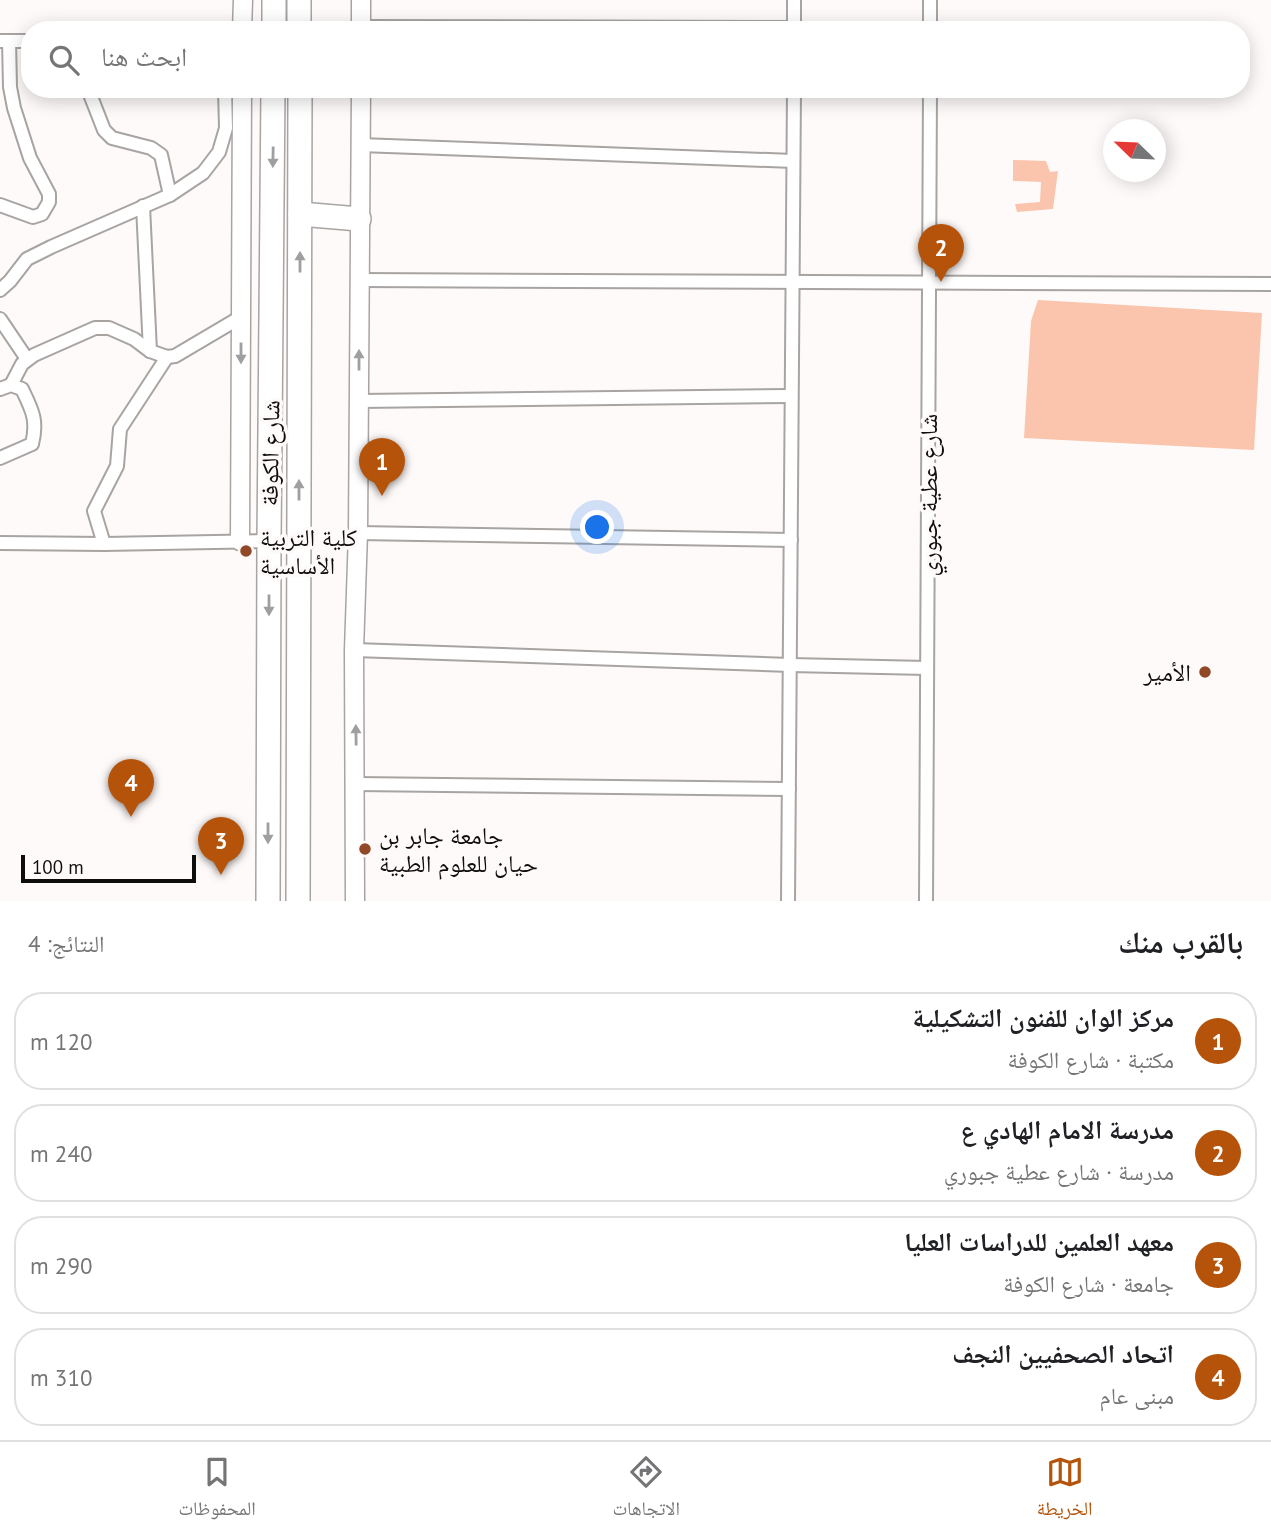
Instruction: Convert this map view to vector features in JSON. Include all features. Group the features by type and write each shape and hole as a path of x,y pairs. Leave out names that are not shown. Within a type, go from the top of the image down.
{"highway":[{"path":"274,0 274,21"},
{"path":"299,0 299,21"},
{"name":"شارع الكوفة","path":"268,901 273,98"},
{"name":"شارع الكوفة","path":"298,901 300,98"},
{"path":"300,214 359,219"}],"street":[{"path":"242,21 243,0"},
{"path":"361,0 361,21"},
{"path":"794,0 794,21"},
{"path":"930,0 930,21"},
{"path":"0,205 33,217 42,214 49,202 49,194 30,158 13,108 4,41"},
{"path":"92,98 104,130 112,138 151,148 161,155 170,195"},
{"path":"0,289 27,259 170,195 203,173 219,152 226,128 225,98"},
{"path":"240,541 242,98"},
{"path":"355,901 361,98"},
{"path":"788,901 794,98"},
{"name":"شارع عطية جبوري","path":"926,901 930,98"},
{"path":"360,145 793,161"},
{"path":"143,206 150,351"},
{"path":"359,280 1271,284"},
{"path":"5,387 27,359 95,328 109,328 150,351 167,357 175,356 241,317"},
{"path":"0,319 27,359"},
{"path":"104,544 94,511 117,466 120,429 167,357"},
{"path":"0,457 32,444 36,428 23,388 5,387"},
{"path":"359,401 792,396"},
{"path":"358,533 791,540"},
{"path":"0,543 269,541"},
{"path":"355,650 927,668"},
{"path":"356,784 789,789"}],"shaded area":[{"path":"1013,160 1046,161 1050,172 1058,171 1053,209 1017,212 1015,204 1040,202 1041,182 1013,181"},
{"path":"1038,300 1262,313 1254,450 1024,438 1031,321"}],"place":[{"name":"مدرسة الامام الهادي ع","path":"941,282"},
{"name":"مركز الوان للفنون التشكيلية","path":"382,496"},
{"name":"كلية التربية الأساسية","path":"246,551"},
{"name":"الأمير","path":"1205,672"},
{"name":"اتحاد الصحفيين النجف","path":"131,817"},
{"name":"جامعة جابر بن حيان للعلوم الطبية","path":"365,849"},
{"name":"معهد العلمين للدراسات العليا","path":"221,875"}]}
